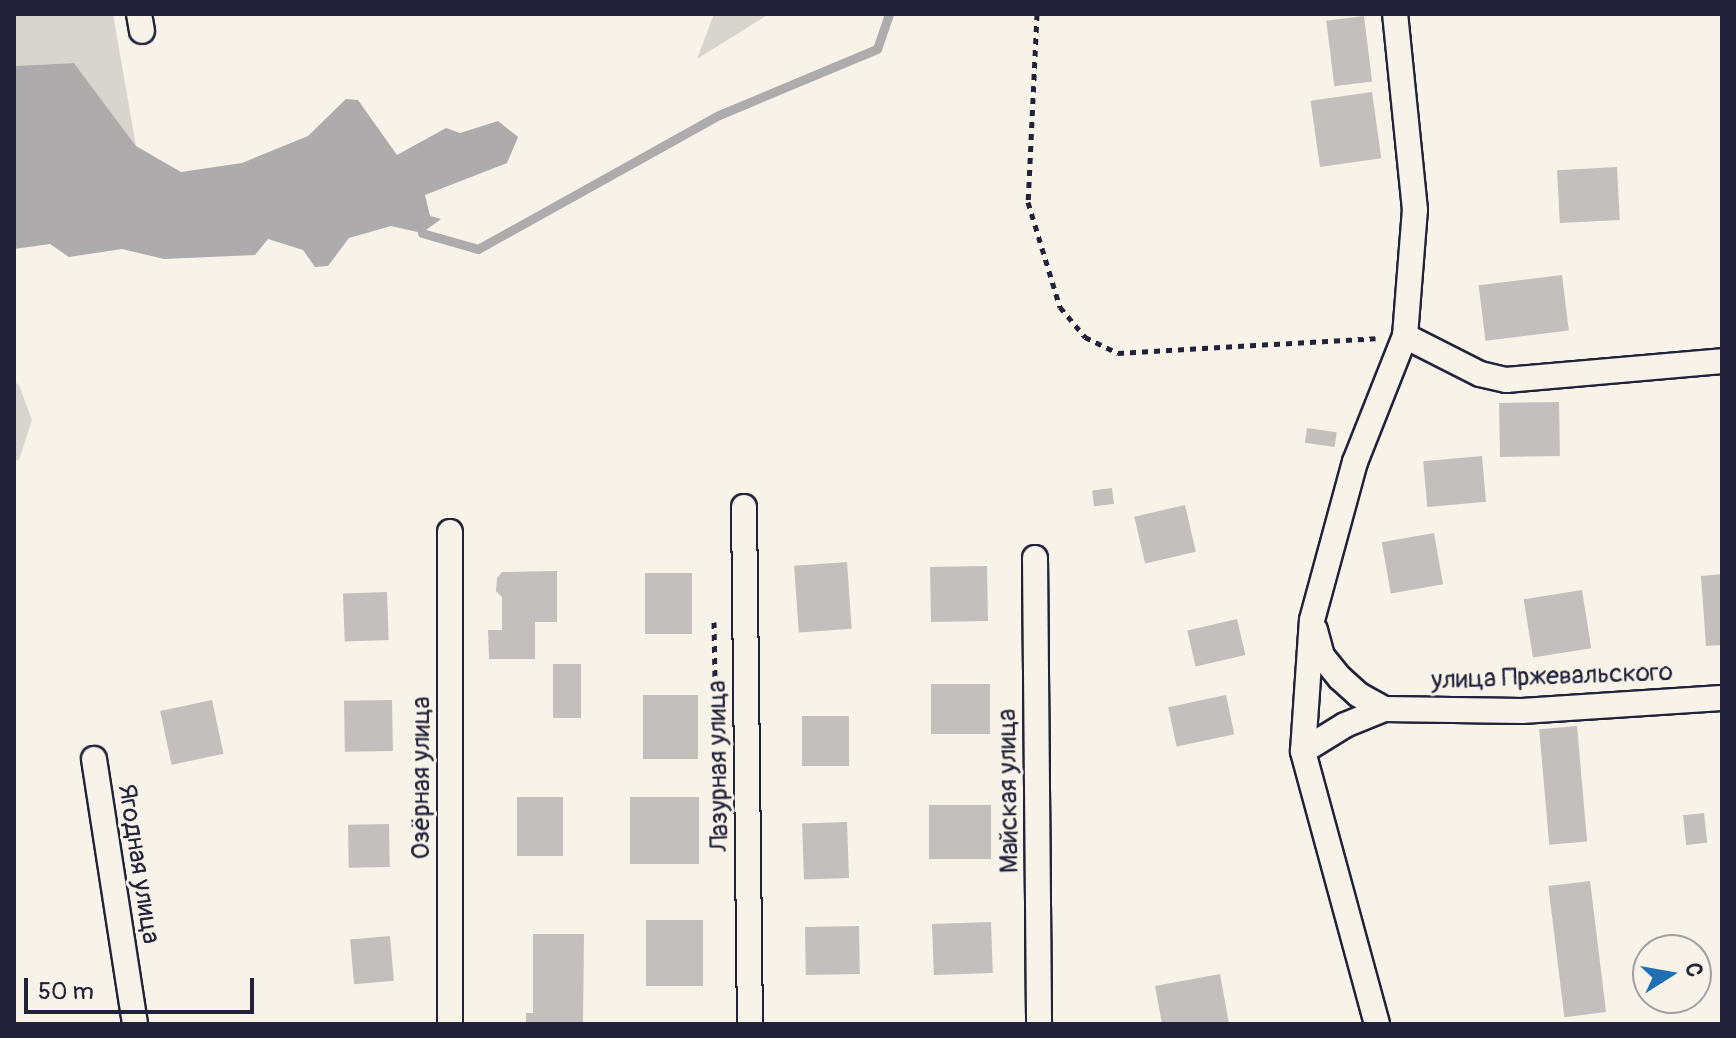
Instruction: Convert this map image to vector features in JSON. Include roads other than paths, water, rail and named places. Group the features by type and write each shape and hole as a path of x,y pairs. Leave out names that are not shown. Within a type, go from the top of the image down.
{"street":[{"path":"1377,1024 1303,751 1312,620 1355,462 1405,336 1415,210 1395,14"},
{"path":"1405,336 1480,374 1506,380 1722,361"},
{"name":"Лазурная улица","path":"744,507 750,1024"},
{"name":"Озёрная улица","path":"450,532 450,1024"},
{"name":"Майская улица","path":"1035,558 1039,1024"},
{"path":"1312,620 1322,656 1359,695 1384,709"},
{"name":"улица Пржевальского","path":"1303,751 1345,725 1384,709 1522,711 1722,698"},
{"name":"Ягодная улица","path":"94,759 135,1024"}],"waterway":[{"path":"422,233 478,249 719,115 877,49 889,14"}]}
